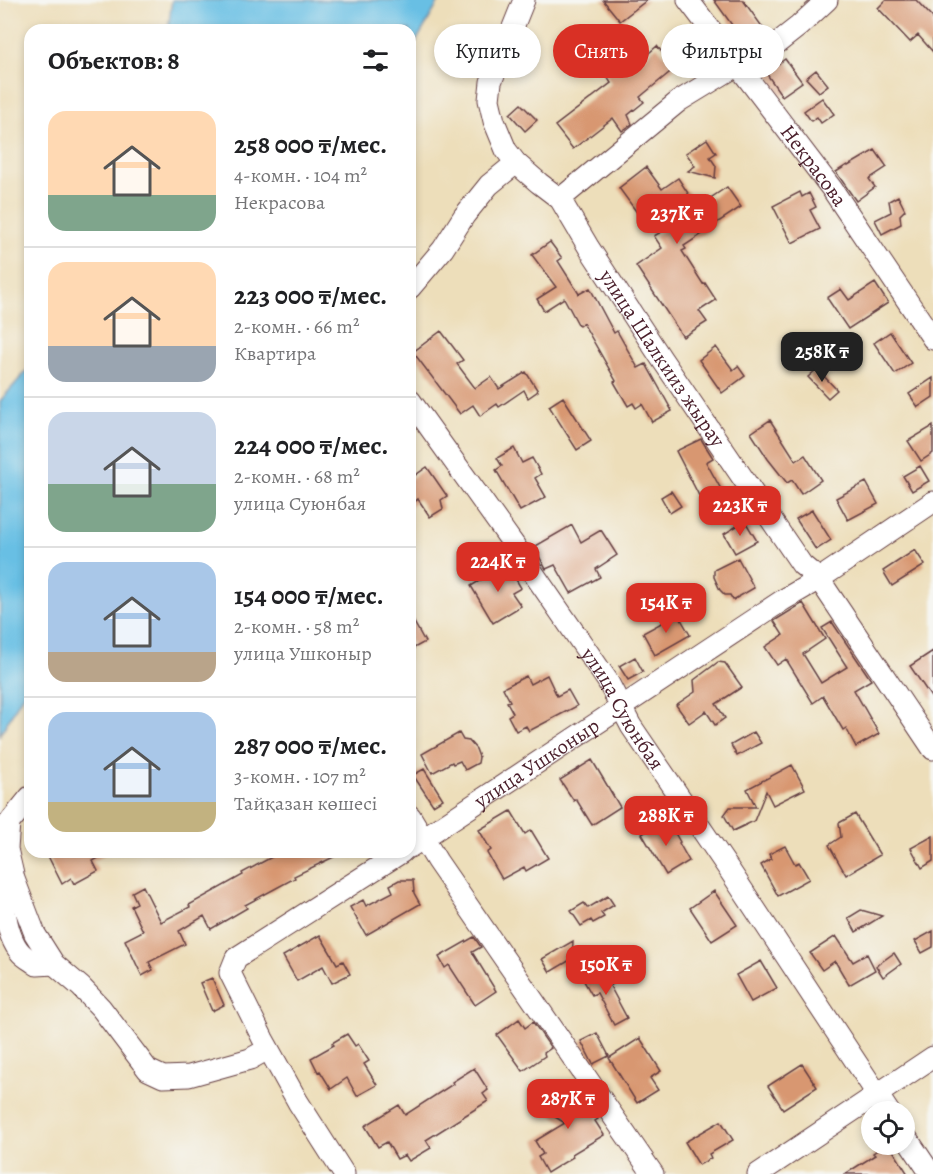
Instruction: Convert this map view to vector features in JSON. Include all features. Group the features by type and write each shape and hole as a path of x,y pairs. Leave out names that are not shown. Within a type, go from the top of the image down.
{"street":[{"path":"416,281 443,249 464,216 511,156 494,121 489,100 491,82 524,0"},
{"name":"Некрасова","path":"688,0 706,24"},
{"path":"784,37 827,0"},
{"path":"560,199 679,101 722,78"},
{"name":"Некрасова","path":"748,78 831,189 933,339"},
{"name":"улица Шалкииз жырау","path":"511,156 539,183 560,199 589,248 755,496 802,565 819,579 933,749"},
{"name":"улица Суюнбая","path":"416,408 608,680 631,726 882,1101"},
{"name":"улица Ушконыр","path":"416,843 933,502"},
{"path":"24,804 9,823 7,849 14,879 35,934 54,964 102,1008 148,1071 163,1077 189,1076 250,1059 268,1049"},
{"path":"416,843 437,861 653,1174"},
{"path":"344,1174 298,1102 268,1049 230,973 236,958 393,858"},
{"path":"758,1174 933,1057"},
{"path":"915,1150 931,1174"}],"water":[{"path":"172,0 440,0 416,42 416,24 169,24"},
{"path":"24,374 24,693 0,735 0,401"}],"building":[{"path":"603,0 647,0 620,21"},
{"path":"714,0 743,0 760,24 731,24"},
{"path":"886,0 916,0 933,18 933,52 918,35 910,42 878,8"},
{"path":"657,46 661,51 661,78 663,78 640,97 644,102 628,115 632,124 622,131 613,118 573,149 555,126 611,83 608,78 649,78 649,53"},
{"path":"784,60 802,82 782,96 769,78 784,78"},
{"path":"816,70 828,85 819,92 806,78"},
{"path":"822,98 834,114 821,123 817,117 811,121 804,111"},
{"path":"521,104 537,120 525,131 510,114"},
{"path":"707,139 716,153 710,157 716,166 715,178 688,171 695,166 686,153"},
{"path":"875,150 887,167 869,179 875,187 856,201 836,172"},
{"path":"646,167 662,189 678,178 697,207 727,187 741,207 684,246 686,249 682,251 716,300 699,311 707,322 683,337 636,266 662,248 654,236 675,224 661,204 641,218 619,188"},
{"path":"800,192 802,197 809,193 816,207 810,210 820,229 792,243 773,206"},
{"path":"898,196 905,210 900,215 901,224 882,234 875,220 891,212 889,201"},
{"path":"550,242 562,258 558,261 579,294 590,288 614,333 617,331 638,368 646,364 672,411 652,422 642,404 636,408 633,403 628,406 583,323 579,326 564,298 544,311 537,299 556,287 532,255"},
{"path":"875,283 888,303 848,329 827,298 841,289 849,300"},
{"path":"441,331 463,360 457,364 475,388 491,377 499,389 526,372 538,391 528,398 524,390 499,407 497,404 480,416 473,405 460,414 416,356 416,350"},
{"path":"890,332 911,363 895,374 874,343"},
{"path":"716,347 733,370 738,366 745,376 722,393 699,360"},
{"path":"817,369 837,390 828,398 808,377"},
{"path":"933,378 933,397 918,407 909,394"},
{"path":"563,397 591,441 577,450 549,406"},
{"path":"770,420 796,461 805,455 821,480 801,494 792,480 787,483 751,433"},
{"path":"933,426 933,453 921,461 908,441"},
{"path":"701,439 713,458 706,462 727,500 707,511 676,451"},
{"path":"514,448 522,463 532,458 541,474 535,478 546,497 520,511 496,470 502,466 497,458"},
{"path":"920,466 929,481 912,491 903,476"},
{"path":"427,467 447,496 441,500 443,509 430,517 418,499 416,501 416,475"},
{"path":"866,482 878,504 848,520 836,498"},
{"path":"671,491 681,506 670,513 661,497"},
{"path":"812,510 831,540 816,550 796,519"},
{"path":"745,521 757,541 735,553 724,534"},
{"path":"572,525 581,542 601,530 617,555 596,569 600,577 571,593 555,565 546,569 534,547"},
{"path":"915,550 925,565 892,586 883,571"},
{"path":"738,558 754,588 733,600 730,595 725,595 720,590 714,577 714,570"},
{"path":"507,564 521,588 512,593 521,606 493,623 471,586"},
{"path":"803,603 825,639 803,654 821,683 847,667 822,628 832,622 871,680 854,690 879,734 856,747 846,728 843,730 823,696 813,703 786,659 777,665 765,647 783,635 774,621"},
{"path":"678,614 690,635 655,655 643,633"},
{"path":"416,626 425,642 416,647"},
{"path":"933,651 933,700 910,666"},
{"path":"635,657 643,672 628,680 619,666"},
{"path":"718,662 725,663 742,687 716,704 725,718 715,725 706,711 689,723 676,705 695,692 694,680"},
{"path":"547,675 557,696 568,690 577,706 529,731 526,726 516,731 508,716 513,713 503,688 526,676 530,684"},
{"path":"754,732 761,743 737,756 731,745"},
{"path":"459,733 463,740 469,741 476,749 479,757 478,763 465,770 460,761 453,764 452,762 432,773 422,754"},
{"path":"592,760 620,807 592,825 576,799 574,801 560,780"},
{"path":"792,765 805,789 773,805 766,791 754,821 733,831 724,815 730,807 756,807 747,789"},
{"path":"424,769 443,799 433,805 416,780 416,773"},
{"path":"511,811 525,834 531,830 548,858 526,871 524,867 502,879 487,853 491,850 479,830"},
{"path":"855,814 880,855 846,875 829,845 841,837 839,823"},
{"path":"667,819 689,861 666,875 642,834"},
{"path":"933,836 933,861 922,868 911,848"},
{"path":"785,846 795,864 799,862 809,879 778,896 761,865 771,859 769,854"},
{"path":"49,858 98,858 93,861 98,871 74,884 71,878 62,884"},
{"path":"270,858 332,858 294,876 295,878 245,905 247,908 211,929 204,916 179,931 185,944 149,962 153,970 142,976 125,940 143,931 131,906 137,903 132,892 143,886 161,922 243,875 242,873"},
{"path":"399,880 413,880 414,893 420,904 366,935 350,907 363,900 366,906 393,892 390,885"},
{"path":"714,891 737,925 712,941 690,908"},
{"path":"608,896 614,905 601,913 604,917 593,923 591,920 581,926 571,911 584,903 588,908"},
{"path":"861,910 882,916 856,932 848,918"},
{"path":"933,931 933,947 922,953 915,941"},
{"path":"320,935 337,964 343,961 350,974 332,983 323,966 297,981 283,956"},
{"path":"836,936 853,962 867,954 875,970 849,985 835,961 822,970 810,953"},
{"path":"474,937 481,947 472,952 496,991 475,1005 449,965 445,968 439,957"},
{"path":"573,941 572,959 550,972 542,959"},
{"path":"894,953 901,964 883,977 876,966"},
{"path":"761,961 777,988 751,1002 736,975"},
{"path":"606,970 613,984 610,986 627,1018 614,1025 597,993 592,995 584,981"},
{"path":"212,978 224,1005 212,1011 200,983"},
{"path":"519,1019 525,1028 533,1022 551,1048 544,1053 545,1056 523,1071 497,1035"},
{"path":"597,1033 609,1056 593,1064 581,1041"},
{"path":"347,1034 355,1046 358,1044 369,1061 364,1064 377,1085 357,1096 347,1078 331,1089 311,1058 334,1045 332,1043"},
{"path":"640,1038 661,1071 650,1078 658,1090 637,1103 609,1058"},
{"path":"802,1064 817,1087 783,1109 768,1086"},
{"path":"474,1068 488,1090 483,1094 488,1101 426,1140 431,1148 409,1161 405,1155 397,1159 387,1142 378,1147 365,1126 399,1105 405,1115"},
{"path":"566,1086 576,1101 587,1100 598,1119 595,1121 604,1135 572,1154 573,1157 547,1173 538,1157 543,1154 535,1141 565,1123 550,1114 546,1100"},
{"path":"721,1121 733,1140 709,1154 711,1158 699,1165 685,1142"},
{"path":"875,1155 896,1155 908,1174 845,1174"}]}
